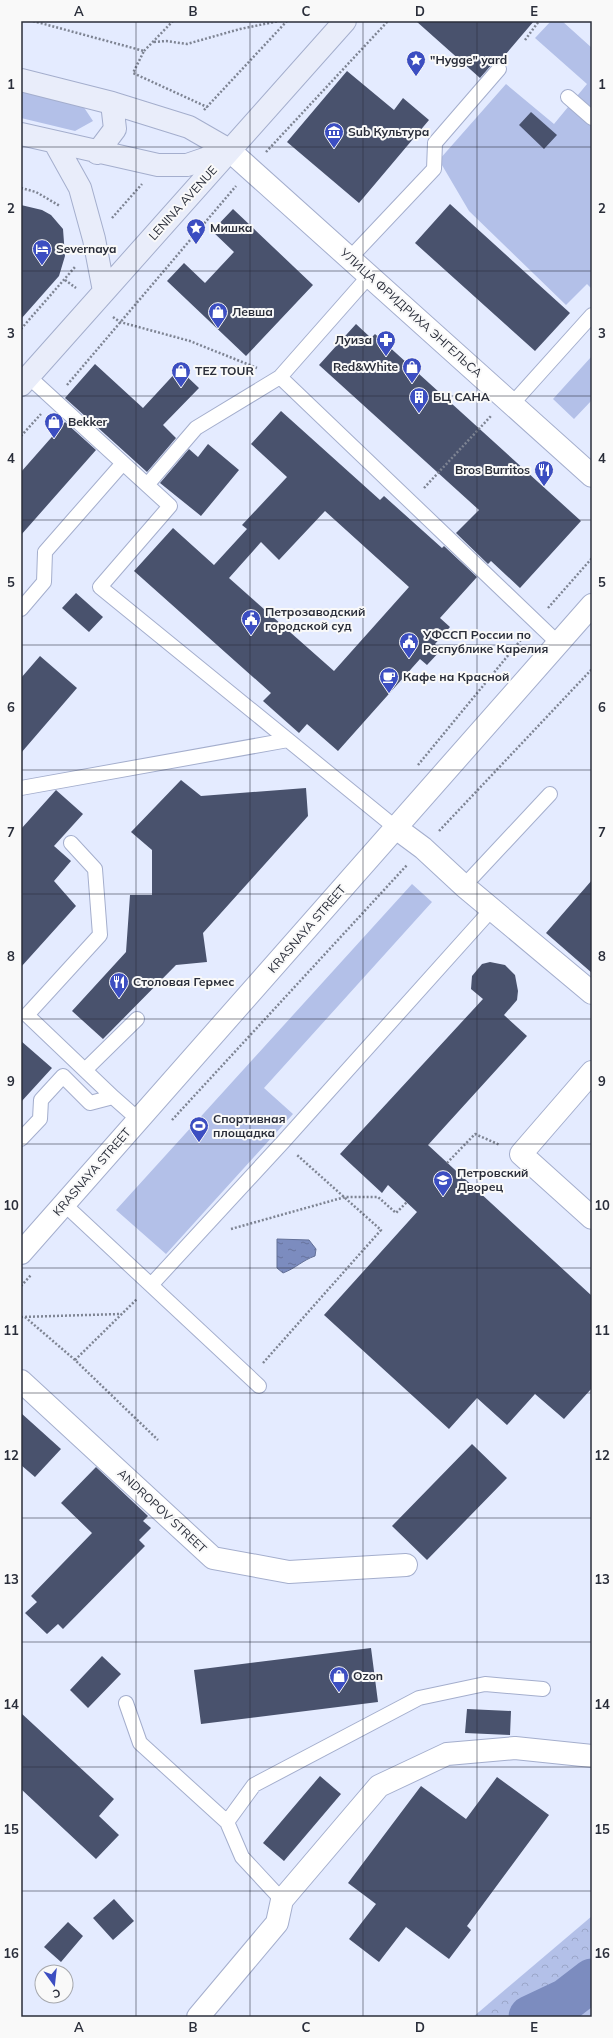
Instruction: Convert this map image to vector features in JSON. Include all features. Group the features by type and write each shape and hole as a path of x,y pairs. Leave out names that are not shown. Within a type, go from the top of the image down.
{"main road":[{"name":"LENINA AVENUE","path":"25,381 345,21"},
{"path":"21,80 112,103 189,127 229,150"},
{"path":"97,153 115,129 112,103"},
{"path":"21,134 97,153 158,165 187,165 229,150"},
{"path":"55,143 80,188 94,239 104,291"}],"street":[{"name":"УЛИЦА ФРИДРИХА ЭНГЕЛЬСА","path":"229,150 592,476"},
{"name":"KRASNAYA STREET","path":"21,1253 592,605"},
{"path":"396,828 423,848 464,886 592,993"},
{"path":"592,1072 521,1154 592,1218"},
{"name":"ANDROPOV STREET","path":"21,1381 213,1558 288,1572 406,1565"},
{"path":"198,2017 277,1922 282,1900 379,1786 447,1754 516,1748 592,1756"}],"lane":[{"path":"350,258 434,168 435,143 499,69"},
{"path":"568,97 592,118"},
{"path":"146,485 196,428 280,377 369,276"},
{"path":"512,404 592,315"},
{"path":"280,377 558,643"},
{"path":"25,381 54,400 170,506 100,587 396,828"},
{"path":"21,609 44,582 44,552 123,463"},
{"path":"21,788 288,740"},
{"path":"464,886 550,794"},
{"path":"71,843 95,869 100,935 27,1015 139,1120"},
{"path":"151,1285 283,1142 492,909"},
{"path":"84,1070 137,1020"},
{"path":"21,1139 40,1119 41,1100 63,1076 90,1103 113,1097"},
{"path":"64,1204 254,1381"},
{"path":"227,1822 254,1785 420,1698 484,1684 543,1689"},
{"path":"126,1703 140,1743 227,1822 242,1857 282,1900"}],"path":[{"path":"33,21 144,51"},
{"path":"173,21 144,51 133,74 207,107"},
{"path":"154,42 166,41 187,44 240,29 279,21"},
{"path":"189,127 286,21"},
{"path":"21,436 54,400 250,169 388,21"},
{"path":"525,40 539,21"},
{"path":"21,329 71,273 94,239 158,165"},
{"path":"21,188 36,192 61,207"},
{"path":"71,273 75,259"},
{"path":"120,322 190,341 280,377"},
{"path":"411,502 492,414"},
{"path":"171,1121 423,848 592,669"},
{"path":"447,1163 475,1134 521,1154"},
{"path":"254,1381 381,1230 283,1142"},
{"path":"194,1239 345,1198 378,1197 396,1213 407,1202"},
{"path":"21,1286 36,1270"},
{"path":"75,1360 124,1312"},
{"path":"23,1317 121,1314"},
{"path":"23,1317 75,1360 158,1440"}],"green space":[{"path":"551,21 562,21 592,48 592,289 587,284 566,305 469,211 439,160 506,84 554,124 587,84 535,38"},
{"path":"21,88 81,103 93,121 75,131 21,118"},
{"path":"592,356 592,400 574,419 553,399"},
{"path":"412,884 432,902 264,1088 293,1114 166,1254 116,1210"},
{"path":"592,1916 592,2017 473,2017"}],"water":[{"path":"277,1239 309,1240 316,1249 315,1256 283,1273 277,1268"}],"building":[{"path":"416,21 534,21 500,61 493,63 480,78"},
{"path":"347,71 394,110 403,98 429,120 359,203 287,142"},
{"path":"531,112 557,135 544,149 519,125"},
{"path":"450,204 570,313 535,351 415,243"},
{"name":"Severnaya","path":"21,205 42,210 51,215 63,229 65,256 59,276 21,319"},
{"path":"233,209 313,285 246,356 167,281 184,263 205,283 234,252 212,231"},
{"name":"БЦ САНА","path":"356,324 371,338 375,334 581,521 520,588 491,561 488,564 456,533 479,510 319,365"},
{"path":"95,364 143,408 179,369 199,388 163,425 176,438 147,472 65,398"},
{"path":"281,411 380,500 384,496 442,548 444,546 477,577 440,618 450,627 435,644 441,650 427,665 420,659 338,751 307,724 299,733 263,701 271,693 134,571 173,528 214,565 247,529 242,525 287,477 251,444","holes":["325,511 409,587 334,671 229,578 261,542 279,560"]},
{"path":"65,422 96,450 21,535 21,472"},
{"path":"208,444 239,470 201,516 160,483 189,449 198,457"},
{"path":"76,593 103,617 89,632 62,608"},
{"path":"40,656 77,688 21,753 21,678"},
{"path":"181,780 201,796 306,788 308,816 203,933 207,962 176,965 103,1039 72,1011 126,952 130,895 152,895 152,850 131,832"},
{"path":"56,790 83,814 54,846 71,861 54,881 76,906 21,967 21,829"},
{"path":"592,880 592,973 546,933"},
{"name":"Петровский Дворец","path":"490,962 505,965 515,975 518,991 517,1000 504,1015 527,1036 428,1145 592,1296 592,1388 564,1419 535,1394 507,1425 477,1398 449,1429 324,1315 417,1212 388,1185 382,1193 340,1154 483,999 471,989 472,976 482,964"},
{"path":"21,1041 52,1068 21,1102"},
{"path":"21,1413 61,1449 35,1477 21,1465"},
{"path":"472,1444 507,1478 427,1560 392,1526"},
{"path":"96,1467 148,1516 143,1521 151,1528 139,1540 145,1546 63,1629 58,1624 47,1634 25,1613 37,1602 31,1596 92,1533 61,1503"},
{"path":"371,1648 378,1702 201,1724 194,1670"},
{"path":"102,1656 121,1674 88,1708 70,1690"},
{"path":"467,1709 511,1711 510,1735 465,1733"},
{"path":"21,1713 114,1799 99,1816 119,1835 96,1859 21,1789"},
{"path":"320,1776 341,1794 284,1861 263,1843"},
{"path":"497,1777 549,1815 467,1926 471,1930 449,1959 406,1927 379,1962 349,1939 376,1904 348,1883 421,1786 466,1819"},
{"path":"114,1899 134,1921 113,1940 93,1918"},
{"path":"68,1922 83,1936 61,1962 44,1947"}],"waterway":[{"path":"530,2017 566,2000 592,1980"}],"place":[{"name":"\"Hygge\" yard","path":"416,77"},
{"name":"Sub Культура","path":"334,149"},
{"name":"Мишка","path":"196,245"},
{"name":"Severnaya","path":"42,266"},
{"name":"Левша","path":"218,329"},
{"name":"Луиза","path":"386,357"},
{"name":"Red&White","path":"412,384"},
{"name":"TEZ TOUR","path":"181,388"},
{"name":"БЦ САНА","path":"419,414"},
{"name":"Bekker","path":"54,439"},
{"name":"Bros Burritos","path":"544,487"},
{"name":"Петрозаводский городской суд","path":"251,636"},
{"name":"УФССП России по Республике Карелия","path":"409,659"},
{"name":"Кафе на Красной","path":"389,694"},
{"name":"Столовая Гермес","path":"119,999"},
{"name":"Спортивная площадка","path":"199,1143"},
{"name":"Петровский Дворец","path":"443,1197"},
{"name":"Ozon","path":"339,1693"}]}
